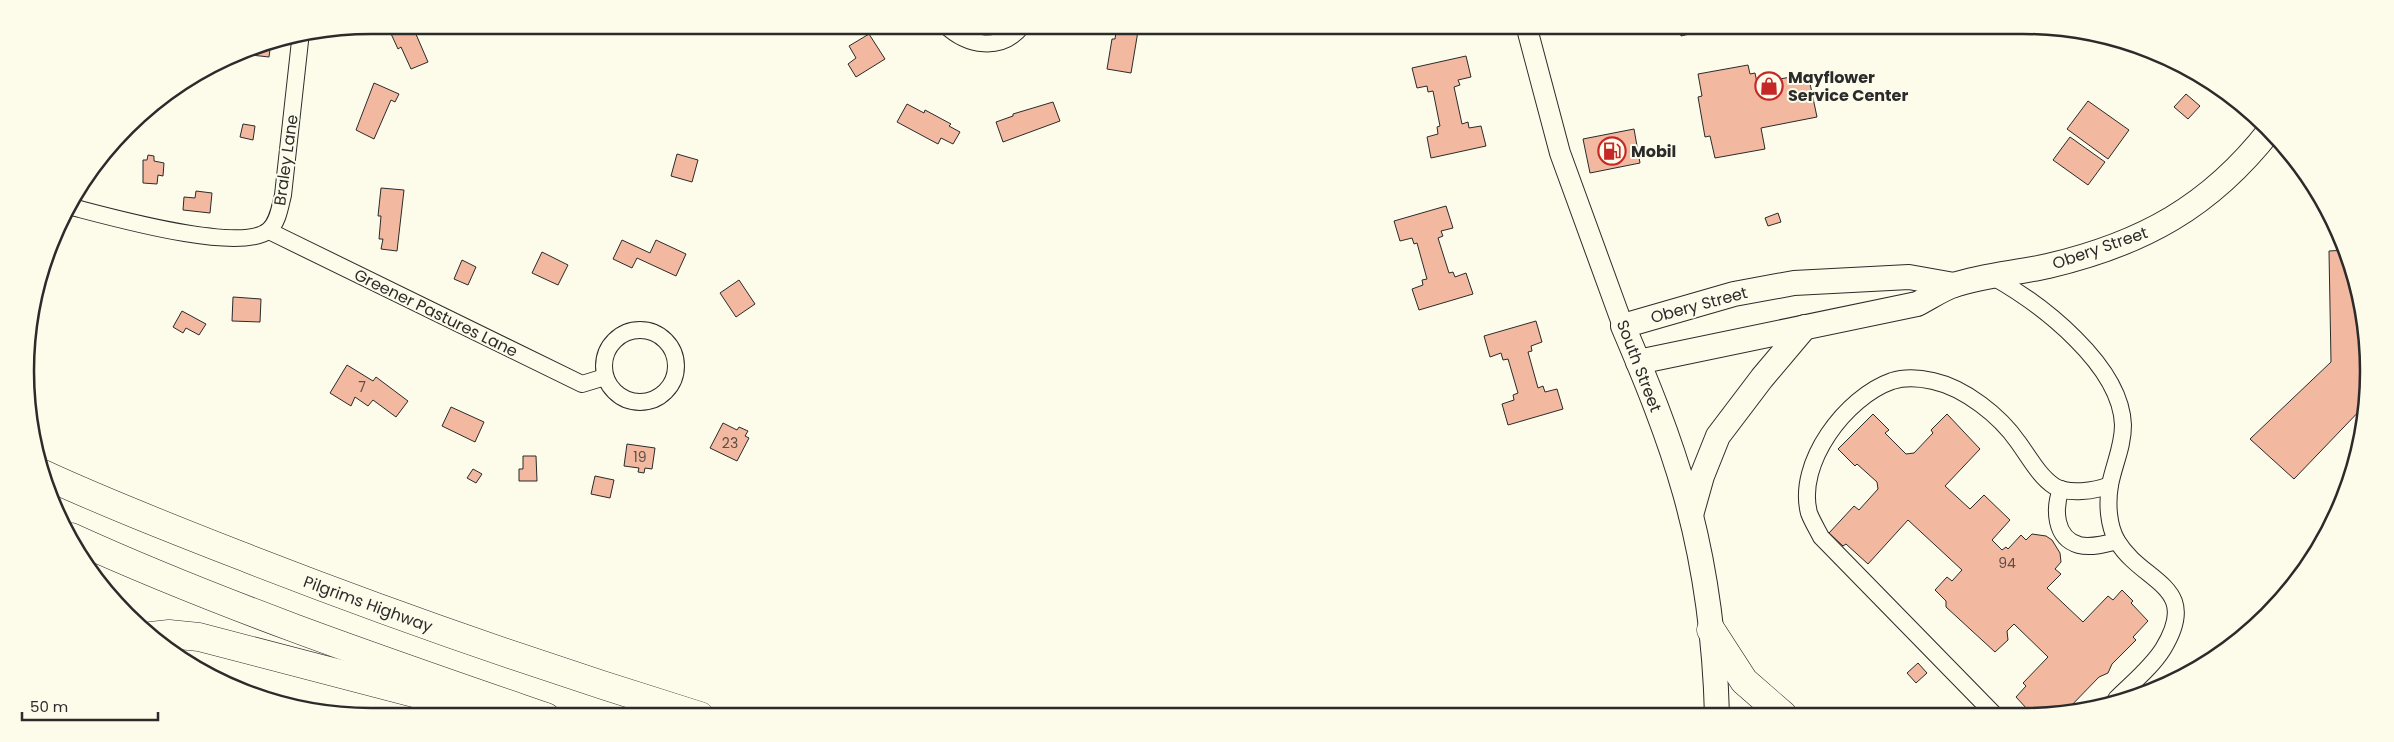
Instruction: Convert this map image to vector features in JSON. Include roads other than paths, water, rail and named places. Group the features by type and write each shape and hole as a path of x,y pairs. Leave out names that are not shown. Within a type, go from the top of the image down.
{"highway":[{"name":"Pilgrims Highway","path":"52,478 180,532 302,580 577,678 674,708"},
{"path":"79,541 196,590 521,708"},
{"path":"1711,630 1744,681 1776,708"},
{"path":"161,635 199,637 469,708"}],"main road":[{"name":"Obery Street","path":"1638,362 1917,304 1954,285 2088,255 2123,243 2188,210 2216,188 2264,136"},
{"name":"Obery Street","path":"1623,326 1734,294 1794,283 1909,277 1954,285"},
{"name":"South Street","path":"1623,326 1674,457 1691,517 1711,630 1717,708"},
{"path":"1691,517 1702,476 1718,436 1758,383 1805,327"}],"street":[{"path":"955,34 972,43 988,44 1004,40 1013,34"},
{"name":"South Street","path":"1528,34 1560,153 1623,326"},
{"name":"Braley Lane","path":"269,231 278,217 283,196 300,41"},
{"path":"76,208 205,237 256,237 269,231"},
{"name":"Greener Pastures Lane","path":"269,231 582,384 605,377"},
{"path":"1993,277 2020,293 2054,319 2093,360 2110,385 2121,410 2123,425 2119,455 2110,485 2109,516 2117,541 2127,554 2172,597 2177,608 2176,622 2162,650 2123,693"},
{"path":"632,330 650,331 658,335 670,346 674,354 676,363 674,379 665,393 651,401 643,403 627,400 613,392 605,377 604,360 610,344 624,333 632,330"},
{"path":"1988,708 1821,537 1809,512 1808,499 1816,457 1831,430 1861,398 1894,380 1923,379 1951,387 1988,411 2007,428 2048,482 2061,489 2095,490 2110,485"},
{"path":"2061,489 2056,516 2060,529 2068,539 2078,545 2087,546 2117,541"}],"place":[{"name":"Mayflower Service Center","path":"1769,86"},
{"name":"Mobil","path":"1612,151"}]}
